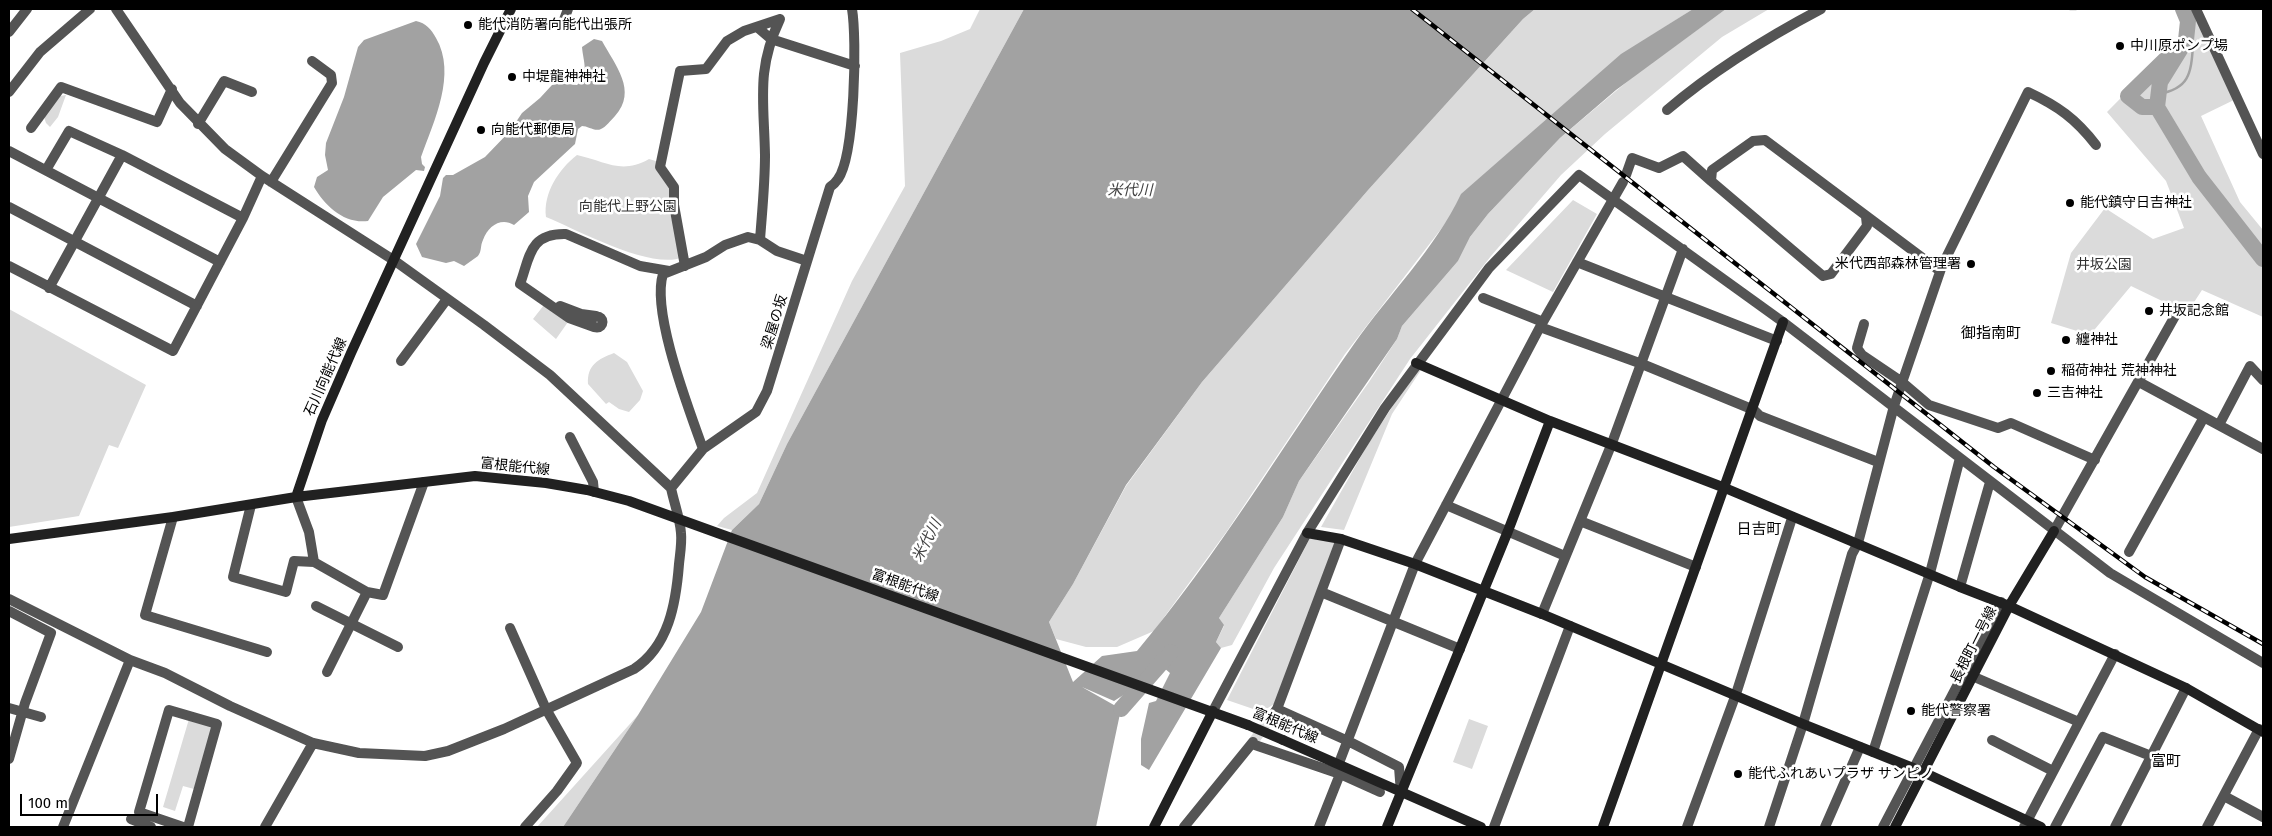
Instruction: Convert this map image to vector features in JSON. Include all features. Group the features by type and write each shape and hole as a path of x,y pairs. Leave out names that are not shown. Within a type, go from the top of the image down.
{"street":[{"path":"9,32 27,9"},
{"path":"9,92 40,52 90,9"},
{"path":"9,759 22,712 51,633 9,614 12,600 130,660 165,673 230,706 313,743 359,753 425,756 448,752 472,743 634,669 646,661 656,649 671,618 677,596 681,534 670,488 550,376 395,261 262,176 225,149 198,124 116,9"},
{"name":"石川向能代線","path":"296,497 322,420 484,63 511,9"},
{"path":"562,25 568,9"},
{"name":"梁屋の坂","path":"670,488 703,449 756,412 767,391 830,187 839,179 845,163 849,140 855,66 852,9"},
{"path":"1667,110 1702,80 1773,34 1821,9"},
{"path":"2196,9 2263,154"},
{"path":"685,266 674,205 674,187 660,167 680,71 706,69 727,41 744,31 780,19 771,39 761,84 765,156 760,240"},
{"path":"757,27 771,39 855,66"},
{"path":"272,182 332,83 331,75 312,61"},
{"path":"198,124 224,81 252,92"},
{"path":"31,128 61,87 157,122 172,89"},
{"path":"1772,826 1852,554 1858,543 1894,406 1940,271 2028,92 2054,104 2082,126 2096,145"},
{"path":"46,170 69,131 122,155 243,218"},
{"path":"1711,181 1712,170 1753,141 1764,140 1940,271"},
{"path":"9,151 220,262"},
{"path":"49,288 73,241 122,155"},
{"path":"1319,827 1348,741 1415,564 1542,324 1625,179 1632,158 1659,168 1683,156 1823,276 1831,274 1867,226 1866,217"},
{"path":"1154,827 1307,533 1385,408 1416,363 1489,268 1579,175 1783,322 2110,574 2263,663"},
{"path":"9,266 173,351 243,218 262,176"},
{"path":"9,207 197,306"},
{"path":"521,282 532,247 547,236 556,234 575,236 640,266 668,271"},
{"path":"703,449 686,401 662,315 660,284 663,274 685,266 715,252 725,245 748,236 760,240 777,251 807,261"},
{"path":"1542,614 1612,443 1683,249"},
{"path":"1576,262 1777,342"},
{"path":"521,282 562,307 581,314 596,316 591,321 594,328 569,318 521,282"},
{"path":"1483,298 1754,410 1760,416 1878,462"},
{"path":"401,362 447,299"},
{"path":"2054,531 2175,316"},
{"path":"1603,827 1754,410 1783,322"},
{"path":"1864,324 1857,348 1862,355 1902,382 1929,405 1998,428 2011,424 2095,460"},
{"path":"1416,363 1550,421 1612,443 1725,488 1792,518 1858,543 1960,587 2005,604 2186,688 2262,728 2207,827"},
{"path":"2219,425 2250,366 2263,380"},
{"path":"2139,382 2263,449"},
{"path":"2129,552 2204,417"},
{"path":"1387,827 1508,531 1550,421"},
{"path":"570,437 593,482 594,492"},
{"path":"1873,752 1930,574 1960,458"},
{"name":"富根能代線","path":"296,497 475,476 546,483 629,501 1213,711 1283,740 1339,768 1481,827"},
{"path":"251,505 233,577 286,592 294,561 314,562 367,592 383,595 424,482"},
{"path":"1960,587 1990,482"},
{"path":"9,539 173,517 296,497 309,532 314,562"},
{"path":"1446,505 1565,556"},
{"path":"173,517 145,615 267,652"},
{"path":"1686,827 1736,694 1792,518"},
{"path":"1580,521 1696,567"},
{"name":"長根町一号線","path":"1895,827 1918,770 2005,604 2054,531"},
{"path":"1307,533 1341,539 1415,564 1542,614 1736,694 1803,724 1918,770 2026,824 2041,827"},
{"path":"1341,539 1274,712 1348,741 1399,767 1401,793"},
{"path":"327,672 367,592"},
{"path":"1321,592 1460,649"},
{"path":"316,606 398,647"},
{"path":"1494,827 1570,626"},
{"path":"510,628 546,709 577,763 557,791 525,827"},
{"path":"2026,824 2114,654"},
{"path":"63,827 130,660"},
{"path":"1968,675 2079,722"},
{"path":"2114,827 2186,688"},
{"path":"9,708 41,717"},
{"path":"183,827 139,812 169,710 218,724 188,827"},
{"path":"2055,827 2102,737 2151,756"},
{"path":"1992,740 2053,771"},
{"path":"1184,827 1253,742 1339,768 1380,792"},
{"path":"266,827 313,743"},
{"path":"1824,827 1860,746"},
{"path":"1883,827 1918,770"},
{"path":"2224,796 2263,817"},
{"path":"131,819 151,827"}],"green space":[{"path":"980,9 1024,9 787,444 759,504 732,530 717,526 724,518 757,493 852,281 905,186 900,53 941,41 970,29"},
{"path":"1535,9 1693,9 1621,55 1462,194 1451,216 1345,354 1227,531 1154,631 1117,647 1086,647 1056,639 1049,622 1073,584 1126,486 1202,382 1369,189 1523,19"},
{"path":"1726,9 1769,9 1722,37 1605,134 1561,175 1491,256 1410,359 1274,568 1232,645 1221,648 1216,642 1224,626 1219,618 1283,517 1299,481 1369,382 1397,339 1402,326 1458,261 1470,237 1488,214 1560,138 1635,75"},
{"name":"井坂公園","path":"2200,18 2236,99 2201,116 2240,202 2263,230 2263,317 2202,290 2187,313 2131,286 2090,335 2051,323 2071,253 2105,208 2153,239 2184,228 2166,181 2107,112"},
{"path":"66,95 58,117 50,127 44,117 60,96"},
{"name":"向能代上野公園","path":"577,155 621,166 639,164 649,159 659,162 671,188 669,210 683,257 670,260 634,254 546,217 547,199 558,174"},
{"path":"1573,200 1597,214 1553,292 1506,270"},
{"path":"544,305 568,322 556,339 533,319"},
{"path":"9,309 146,385 118,448 109,445 79,516 9,527"},
{"path":"614,353 627,362 643,391 640,400 629,412 619,409 609,402 606,404 588,384 589,372 592,367 598,360"},
{"path":"1417,369 1421,370 1392,414 1344,530 1321,527 1368,444"},
{"path":"1310,538 1337,543 1274,704 1262,712 1227,700"},
{"path":"638,715 563,827 537,827"},
{"path":"189,719 213,726 194,789 183,786 175,811 163,807"},
{"path":"1469,719 1488,726 1472,769 1453,762"}],"water":[{"name":"米代川","path":"1024,9 1535,9 1523,19 1369,189 1202,382 1126,485 1073,584 1049,622 1073,682 1102,656 1137,651 1167,614 1222,539 1354,344 1438,234 1461,194 1621,54 1693,9 1726,9 1616,90 1560,138 1488,214 1470,237 1458,261 1402,326 1397,339 1299,481 1283,517 1219,618 1224,625 1216,642 1221,648 1149,770 1141,765 1141,739 1149,703 1156,701 1170,673 1164,668 1152,667 1128,692 1114,701 1082,687 1121,709 1096,827 563,827 638,715 701,612 732,530 759,504 787,444"},
{"path":"416,21 430,29 436,38 442,52 444,67 441,98 421,157 422,164 425,167 424,171 416,170 383,197 368,221 351,220 343,217 330,207 314,187 317,177 328,170 325,155 326,143 344,97 358,47 364,40"},
{"path":"594,39 602,41 622,78 624,97 622,107 615,116 601,129 596,130 582,126 578,129 575,144 534,182 528,196 529,212 514,225 504,222 492,227 485,235 478,256 464,266 454,261 446,263 422,257 416,244 440,196 443,178 446,175 453,175 485,157 510,131 522,113 552,85 559,83 577,85 585,72 582,47"}],"waterway":[{"path":"2070,9 2076,9"},
{"path":"2183,9 2188,21 2186,40 2160,82 2157,107 2199,177 2263,259"},
{"path":"2158,94 2176,88 2186,79 2191,65 2193,46 2186,40"},
{"path":"2157,107 2142,107 2128,96 2167,58"},
{"path":"1121,709 1171,652"}],"tunnel":[{"path":"1253,742 1272,716"}],"railway":[{"path":"1412,9 1994,467 2145,577 2263,644"}],"place":[{"name":"能代消防署向能代出張所","path":"468,25"},
{"name":"中川原ポンプ場","path":"2120,46"},
{"name":"中堤龍神神社","path":"512,77"},
{"name":"向能代郵便局","path":"481,130"},
{"name":"能代鎮守日吉神社","path":"2070,203"},
{"name":"米代西部森林管理署","path":"1971,264"},
{"name":"井坂記念館","path":"2149,311"},
{"name":"纏神社","path":"2066,340"},
{"name":"稲荷神社 荒神神社","path":"2051,371"},
{"name":"三吉神社","path":"2037,393"},
{"name":"能代警察署","path":"1911,711"},
{"name":"能代ふれあいプラザ サンピノ","path":"1738,774"}],"district":[{"name":"御指南町","path":"1991,334"},
{"name":"日吉町","path":"1759,530"},
{"name":"富町","path":"2166,762"}]}
